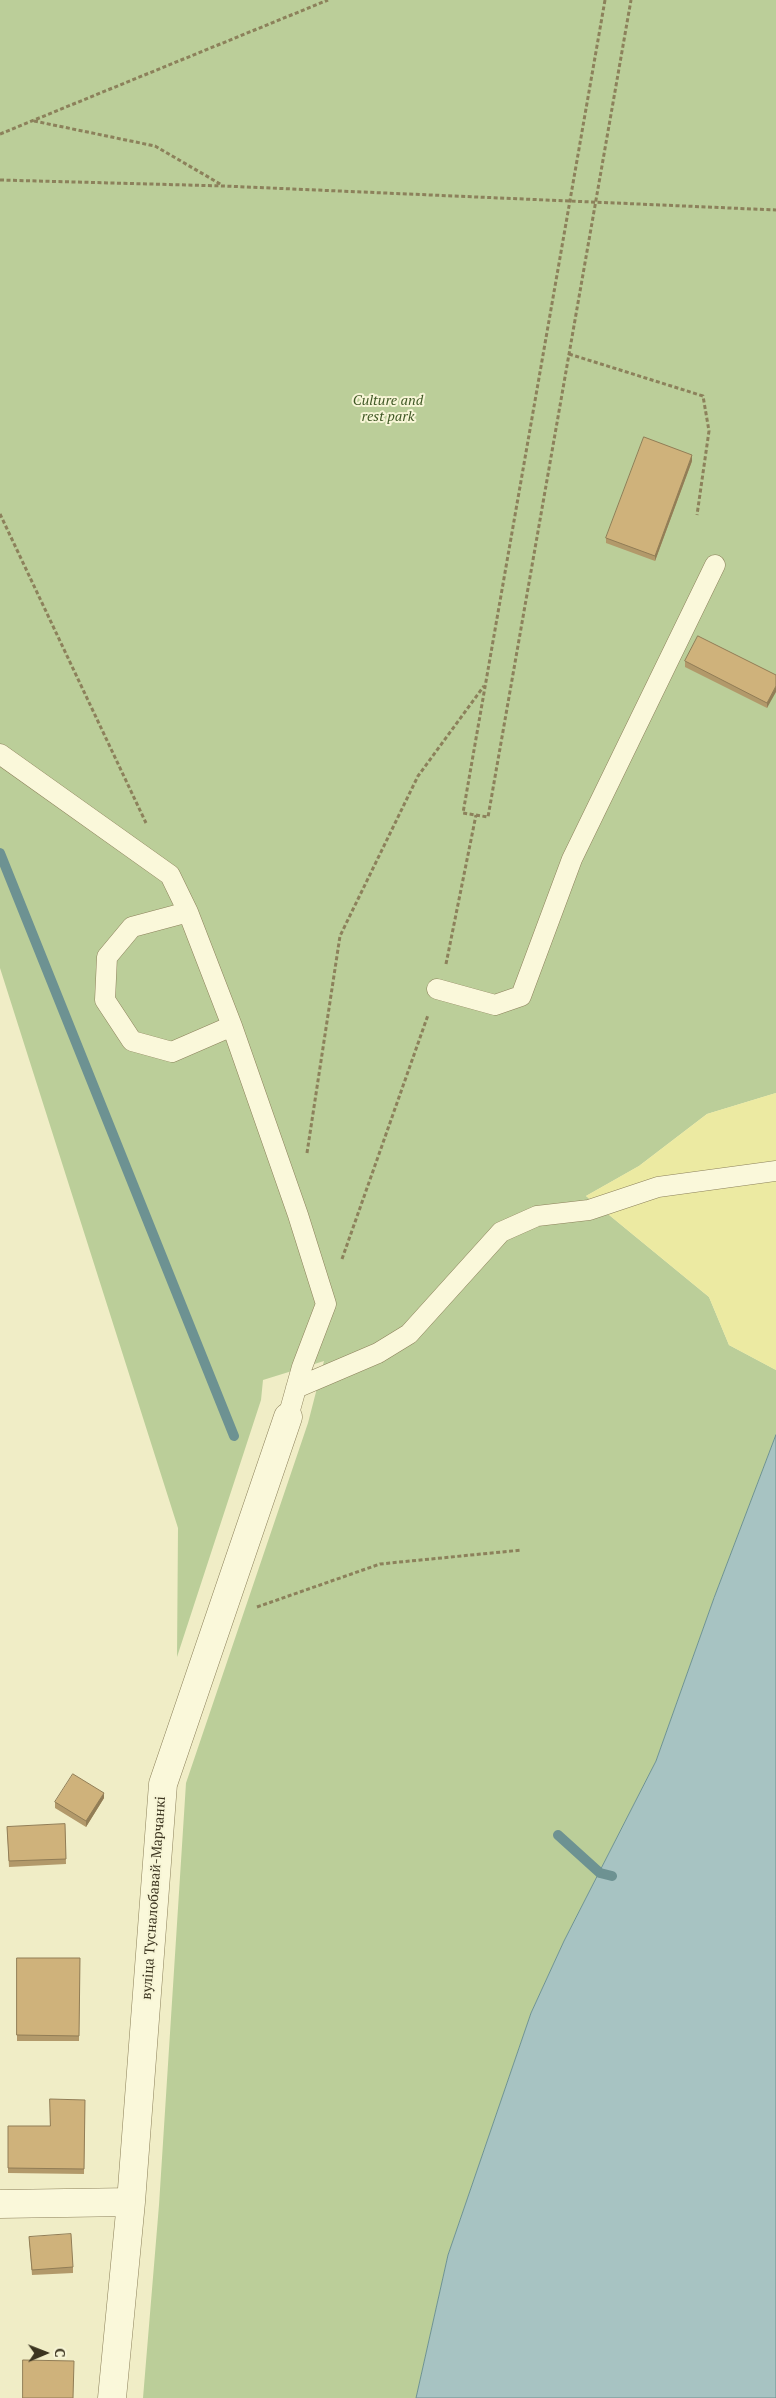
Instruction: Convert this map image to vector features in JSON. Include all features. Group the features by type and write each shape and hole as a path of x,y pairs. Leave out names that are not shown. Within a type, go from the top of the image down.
{"street":[{"name":"вуліца Тусналобавай-Марчанкі","path":"112,2398 131,2202 163,1784 288,1417"},
{"path":"0,2204 131,2202"}],"lane":[{"path":"437,989 495,1005 521,996 572,859 715,565"},
{"path":"0,754 170,875 188,912 232,1026 298,1215 326,1304 296,1388 288,1417"},
{"path":"188,912 132,927 107,957 105,1000 132,1041 172,1052 232,1026"},
{"path":"296,1388 378,1354 409,1334 502,1232 537,1216 589,1210 658,1187 776,1172"}],"path":[{"path":"0,134 328,0"},
{"path":"605,0 463,813 488,817 631,0"},
{"path":"34,121 156,146 224,186"},
{"path":"0,180 224,186 776,210"},
{"path":"569,354 703,396 708,431 697,515"},
{"path":"0,514 149,830"},
{"path":"306,1157 340,936 418,776 485,685"},
{"path":"326,1304 446,963 476,815"},
{"path":"218,1620 380,1564 522,1550"}],"green space":[{"name":"Culture and rest park","path":"0,0 776,0 776,1093 707,1114 639,1166 586,1196 709,1297 729,1345 776,1370 776,1435 714,1598 656,1761 564,1941 531,2013 448,2255 416,2398 143,2398 159,2205 186,1783 308,1423 324,1361 263,1380 261,1400 177,1657 178,1528 0,968"}],"sand":[{"path":"776,1093 776,1370 729,1345 709,1297 586,1196 639,1166 707,1114"}],"water":[{"path":"776,1435 776,2398 416,2398 448,2255 531,2013 564,1941 656,1761 714,1598"}],"building":[{"path":"644,437 692,455 655,556 606,538"},
{"path":"698,636 776,675 776,686 767,703 685,661"},
{"path":"73,1774 104,1793 86,1821 55,1802"},
{"path":"65,1824 66,1859 9,1861 7,1827"},
{"path":"17,1958 80,1958 79,2036 17,2035"},
{"path":"50,2099 85,2100 84,2169 8,2168 8,2126 50,2126"},
{"path":"71,2234 73,2267 32,2270 29,2237"},
{"path":"23,2360 74,2361 73,2398 23,2398"}],"waterway":[{"path":"0,853 234,1436"},
{"path":"558,1835 600,1873 612,1876"}]}
